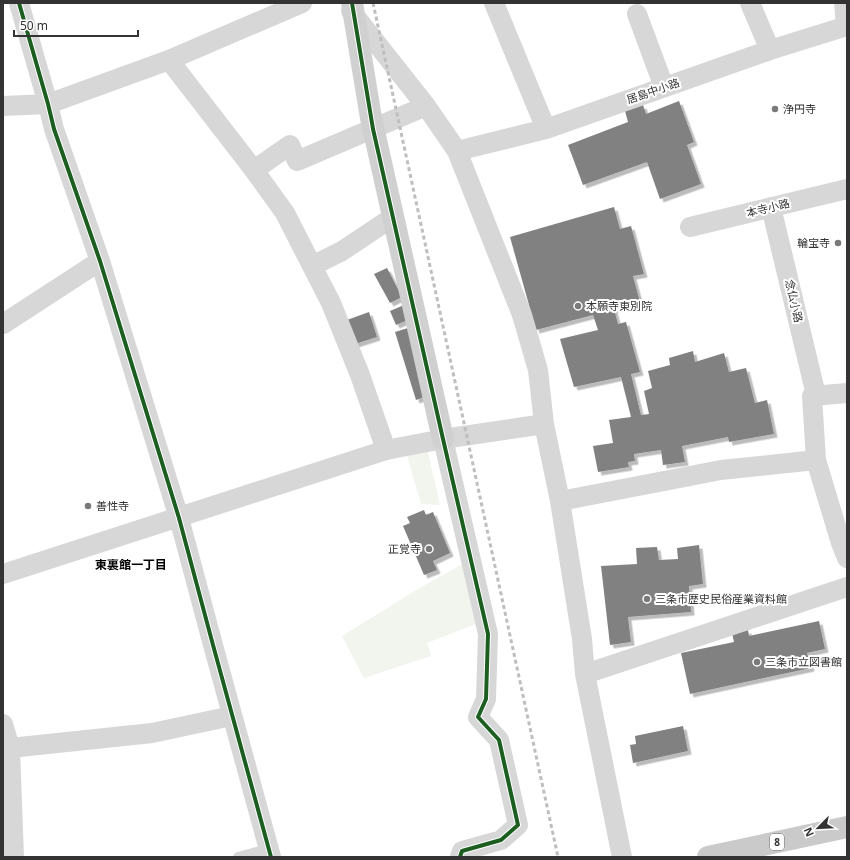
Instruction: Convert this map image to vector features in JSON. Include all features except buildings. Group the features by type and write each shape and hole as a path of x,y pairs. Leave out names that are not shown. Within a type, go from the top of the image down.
{"main road":[{"name":"8","path":"708,857 847,827"}],"street":[{"path":"19,3 54,129 100,261 178,518 270,853"},
{"path":"3,106 48,104 169,60 302,3"},
{"path":"494,3 546,129"},
{"path":"750,3 770,50"},
{"path":"844,3 847,26"},
{"path":"350,7 426,106 457,151 522,315 538,370 544,424 560,501 582,639 585,674 622,857"},
{"path":"350,7 373,129 488,634 486,699 478,717 499,740 518,825 501,840 462,851 460,857"},
{"path":"637,14 664,87"},
{"name":"居島中小路","path":"457,151 546,129 770,50 847,26"},
{"path":"169,60 254,170 285,213 331,303 360,375 386,450"},
{"path":"254,170 290,145 297,161 426,106"},
{"name":"本寺小路","path":"690,227 847,189"},
{"name":"念仏小路","path":"771,207 814,396 816,460 845,548"},
{"path":"312,266 342,251 393,217"},
{"path":"3,324 100,261"},
{"path":"814,396 847,393"},
{"path":"3,574 386,450 443,439 544,424"},
{"path":"560,501 721,470 816,460"},
{"path":"585,674 847,587"},
{"path":"10,748 152,734 232,716"},
{"path":"3,724 10,748 14,857"}],"lane":[{"path":"238,857 270,853"}],"shaded area":[{"path":"427,448 440,505 421,504 406,452"},
{"path":"464,563 476,624 427,643 431,656 364,678 342,636 418,589"}],"railway":[{"path":"373,3 558,857"}],"cycle path":[{"path":"19,3 54,129 100,261 179,518 271,857"},
{"path":"352,3 373,129 488,634 486,699 478,717 499,740 518,825 501,840 462,851 460,857"}],"place":[{"name":"浄円寺","path":"775,109"},
{"name":"輪宝寺","path":"838,243"},
{"name":"本願寺東別院","path":"578,306"},
{"name":"善性寺","path":"88,506"},
{"name":"正覚寺","path":"429,549"},
{"name":"三条市歴史民俗産業資料館","path":"647,599"},
{"name":"三条市立図書館","path":"757,662"}],"district":[{"name":"東裏館一丁目","path":"131,565"}]}
